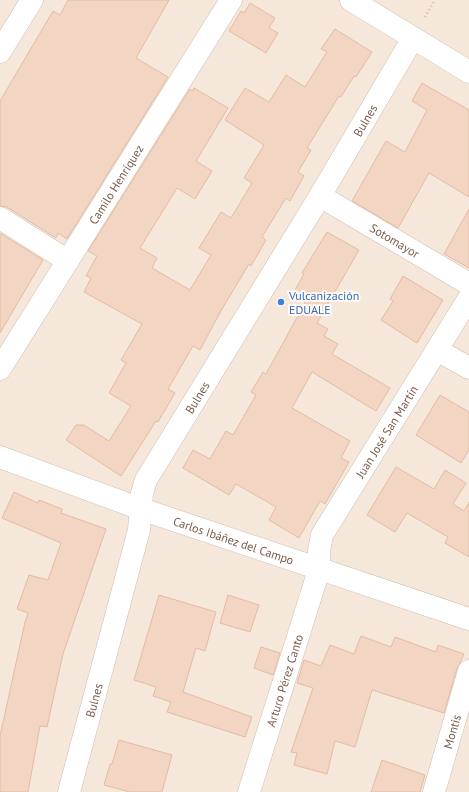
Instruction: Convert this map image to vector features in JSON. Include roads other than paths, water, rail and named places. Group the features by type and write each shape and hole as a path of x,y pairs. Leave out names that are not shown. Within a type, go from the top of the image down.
{"street":[{"path":"0,52 32,0"},
{"name":"Camilo Henríquez","path":"0,369 231,0"},
{"path":"351,0 469,72"},
{"name":"Bulnes","path":"70,792 139,530 142,493 146,480 320,196 413,38"},
{"name":"Sotomayor","path":"320,196 469,284"},
{"path":"0,218 68,261"},
{"name":"Juan José San Martín","path":"319,570 319,551 322,535 469,298"},
{"path":"437,350 469,368"},
{"name":"Carlos Ibáñez del Campo","path":"0,457 141,509 319,570 469,619"},
{"name":"Arturo Pérez Canto","path":"249,792 319,570"},
{"name":"Montis","path":"434,792 469,671"}],"place":[{"name":"Vulcanización EDUALE","path":"281,302"}]}
